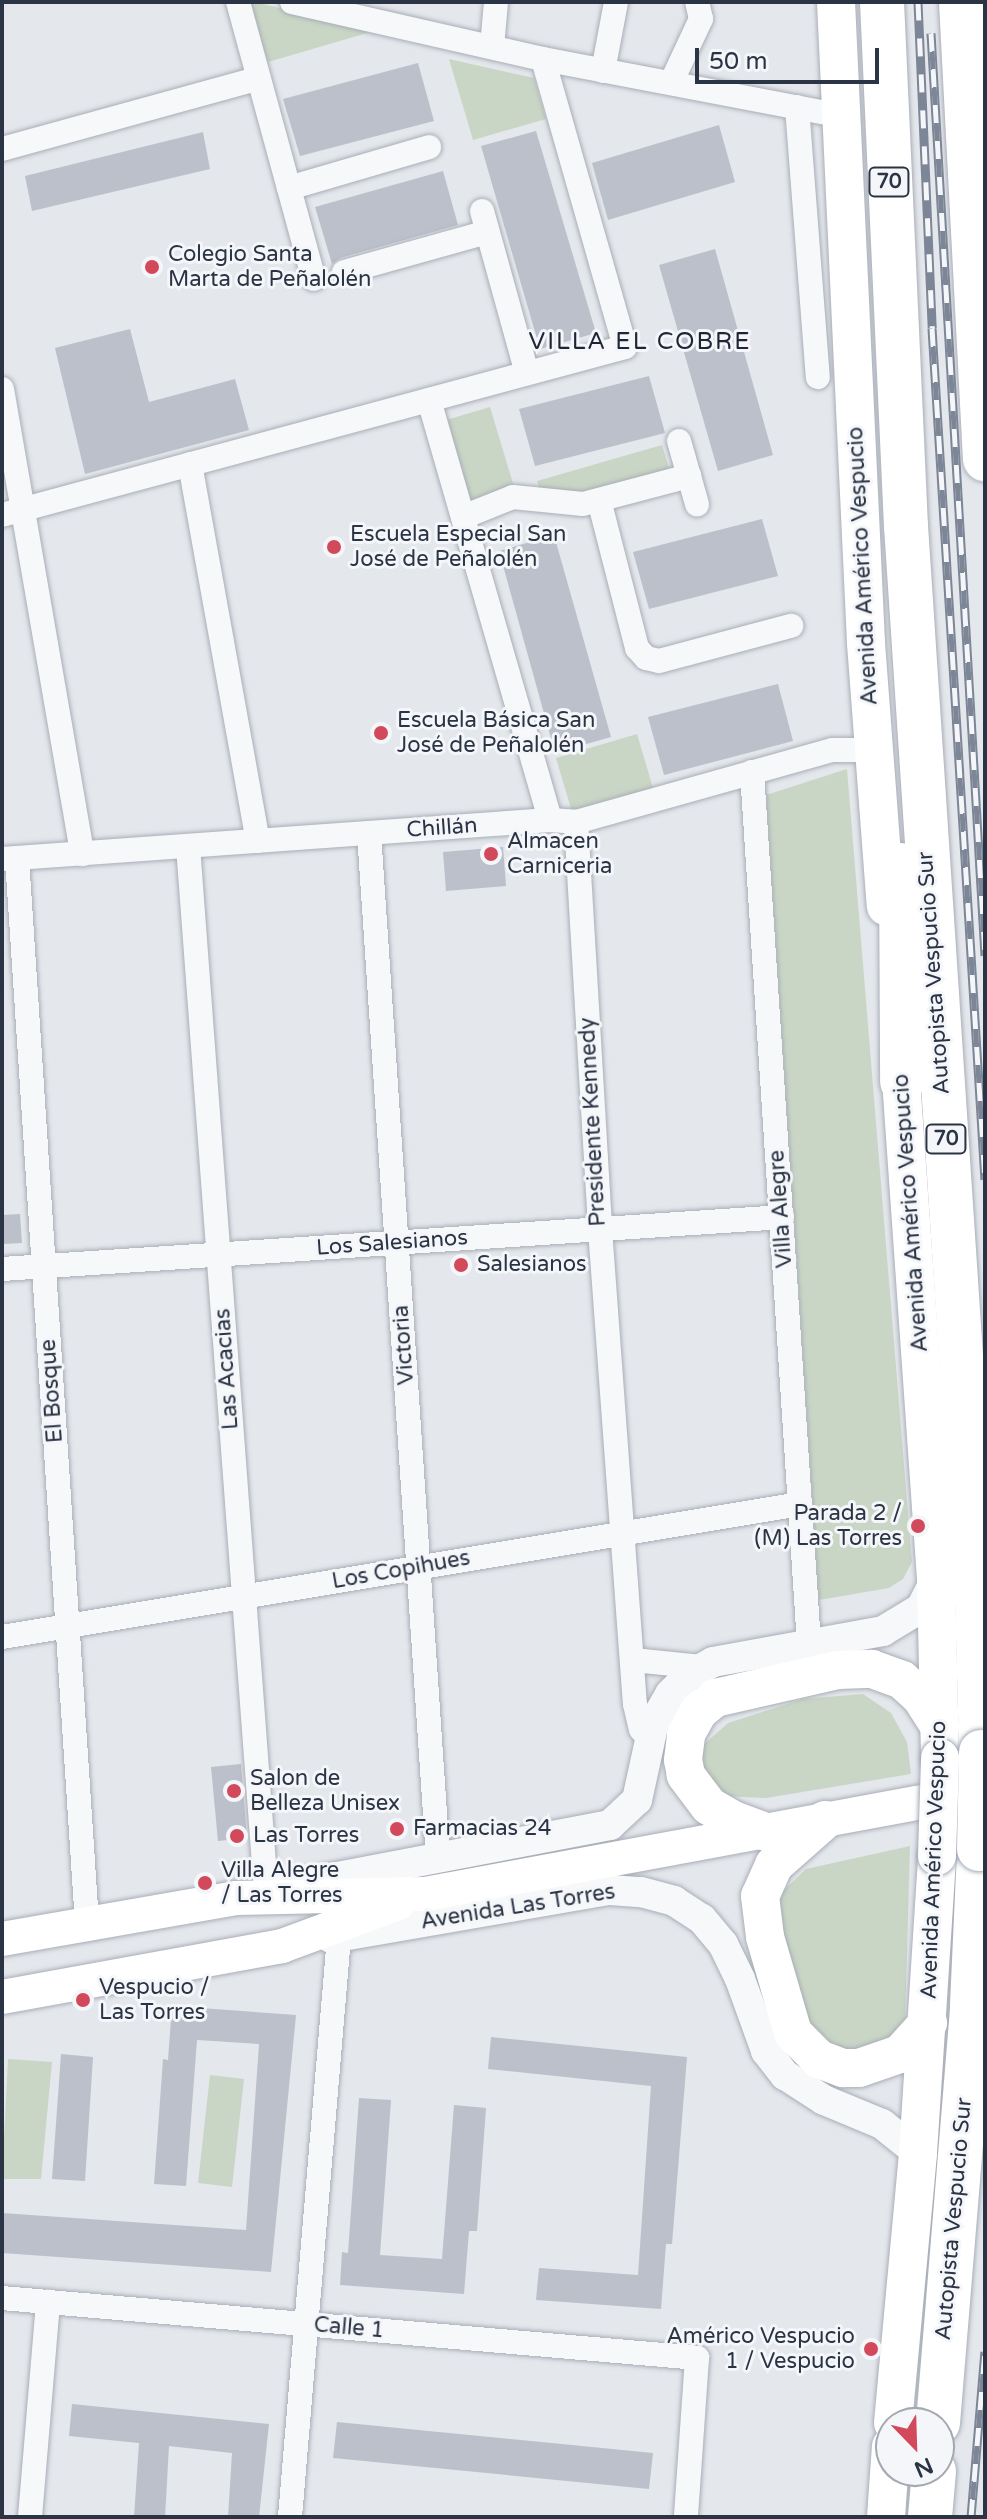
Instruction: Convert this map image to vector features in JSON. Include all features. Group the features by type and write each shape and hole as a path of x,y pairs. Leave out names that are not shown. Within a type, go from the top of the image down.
{"highway":[{"name":"Autopista Vespucio Sur","path":"882,2 906,526 976,1584 961,1757 979,1849 972,2005 939,2407"},
{"path":"961,2 985,458"},
{"path":"902,1082 900,926 906,526"},
{"path":"930,2517 933,2487"}],"main road":[{"name":"Avenida Américo Vespucio","path":"836,2 872,750 902,1082 936,1579 961,1757 937,1856 918,2153 894,2407"},
{"path":"766,1832 709,1806 686,1775 683,1760 686,1734 699,1711 715,1698 838,1670 872,1669 902,1680 920,1696 961,1757"},
{"name":"Avenida Las Torres","path":"2,1997 282,1946 425,1894 825,1820 961,1757"},
{"path":"825,1820 774,1865 760,1896 765,1937 793,2033 819,2059 843,2068 859,2068 900,2054 928,2023"},
{"name":"Avenida Las Torres","path":"2,1939 251,1894 425,1894"},
{"path":"886,2517 888,2487"}],"street":[{"path":"238,2 314,279"},
{"path":"292,2 391,13 492,47 543,59 841,116"},
{"path":"492,47 496,2"},
{"path":"603,71 616,2"},
{"path":"671,83 701,19 697,2"},
{"path":"12,512 625,347 543,59"},
{"path":"2,149 257,79"},
{"path":"797,107 818,377"},
{"path":"289,188 429,147"},
{"path":"344,272 485,222 527,373"},
{"path":"2,389 12,512 82,854"},
{"path":"429,400 550,820"},
{"path":"679,441 697,504"},
{"path":"190,464 258,841"},
{"path":"463,517 513,497 583,504 689,476"},
{"path":"599,500 637,648 646,658 659,661 791,626"},
{"name":"Chillán","path":"10,859 550,820 576,822 832,750 872,750"},
{"name":"Villa Alegre","path":"752,772 809,1645"},
{"name":"Presidente Kennedy","path":"576,822 600,1229 636,1713 649,1739"},
{"name":"Victoria","path":"369,833 438,1858"},
{"name":"Las Acacias","path":"188,846 243,1597 251,1894"},
{"name":"El Bosque","path":"10,859 44,1266 87,1924"},
{"name":"Los Salesianos","path":"2,1269 782,1217"},
{"name":"Los Copihues","path":"2,1637 800,1504"},
{"name":"Avenida Las Torres","path":"251,1894 610,1825 632,1808 642,1790 649,1739 670,1694 702,1667 896,1626 921,1608 936,1579"},
{"path":"633,1660 702,1667"},
{"name":"Avenida Las Torres","path":"282,1946 610,1890 641,1892 674,1901 702,1919 723,1944 740,1979 766,2051 785,2075 824,2100 882,2124 918,2153"},
{"path":"290,2517 339,1937"},
{"name":"Calle 1","path":"2,2298 697,2358 686,2517"},
{"path":"30,2517 48,2302"}],"green space":[{"path":"250,2 255,2 374,31 268,62"},
{"path":"449,59 534,78 546,119 473,140"},
{"path":"490,407 515,490 468,504 443,421"},
{"path":"662,445 670,471 583,496 540,492 537,481"},
{"path":"637,734 653,788 572,812 556,758"},
{"path":"847,769 912,1562 903,1579 889,1588 819,1600 766,795"},
{"path":"863,1694 891,1713 907,1742 911,1774 766,1798 722,1796 703,1778 701,1747 728,1723 803,1699"},
{"path":"910,1846 905,2022 887,2046 838,2055 801,2019 782,1946 779,1895 806,1869"},
{"path":"8,2059 52,2062 41,2179 2,2179"},
{"path":"210,2075 244,2079 232,2187 198,2183"}],"building":[{"path":"418,63 434,121 300,156 283,99"},
{"path":"719,125 735,182 608,220 592,163"},
{"path":"536,131 596,333 540,349 481,146"},
{"path":"203,132 210,169 32,211 25,176"},
{"path":"443,171 458,225 340,258 332,264 315,207"},
{"path":"715,249 773,455 718,471 659,265"},
{"path":"130,329 149,402 235,379 249,430 85,474 55,348"},
{"path":"649,376 665,433 535,466 519,409"},
{"path":"762,519 778,576 649,609 633,552"},
{"path":"554,535 611,737 555,753 499,551"},
{"path":"778,684 793,741 664,775 648,717"},
{"path":"503,847 506,886 446,891 443,852"},
{"path":"20,1214 22,1243 2,1244 2,1215"},
{"path":"241,1764 247,1838 218,1841 211,1767"},
{"path":"172,2006 296,2015 271,2272 2,2253 2,2213 246,2230 259,2044 197,2040 186,2186 154,2184 163,2059 168,2060"},
{"path":"491,2037 687,2057 672,2244 666,2244 661,2309 536,2300 539,2268 638,2275 651,2086 488,2069"},
{"path":"61,2054 93,2057 85,2181 52,2179"},
{"path":"359,2098 391,2100 380,2255 442,2259 454,2105 486,2108 477,2231 469,2231 464,2294 340,2285 342,2252 348,2253"},
{"path":"72,2404 269,2424 259,2517 228,2517 232,2453 169,2446 165,2517 134,2517 139,2443 69,2436"},
{"path":"337,2422 653,2453 649,2489 333,2458"}],"railway":[{"path":"918,2 932,328 985,1179"},
{"path":"931,33 985,955"},
{"path":"971,2517 985,2352"}],"place":[{"name":"Colegio Santa Marta de Peñalolén","path":"152,267"},
{"name":"Escuela Especial San José de Peñalolén","path":"334,547"},
{"name":"Escuela Básica San José de Peñalolén","path":"381,733"},
{"name":"Almacen Carniceria","path":"491,854"},
{"name":"Salesianos","path":"461,1265"},
{"name":"Parada 2 / (M) Las Torres","path":"918,1526"},
{"name":"Salon de Belleza Unisex","path":"234,1791"},
{"name":"Farmacias 24","path":"397,1829"},
{"name":"Las Torres","path":"237,1836"},
{"name":"Villa Alegre / Las Torres","path":"205,1883"},
{"name":"Vespucio / Las Torres","path":"83,2000"},
{"name":"Américo Vespucio 1 / Vespucio","path":"871,2349"}],"district":[{"name":"VILLA EL COBRE","path":"640,342"}]}
